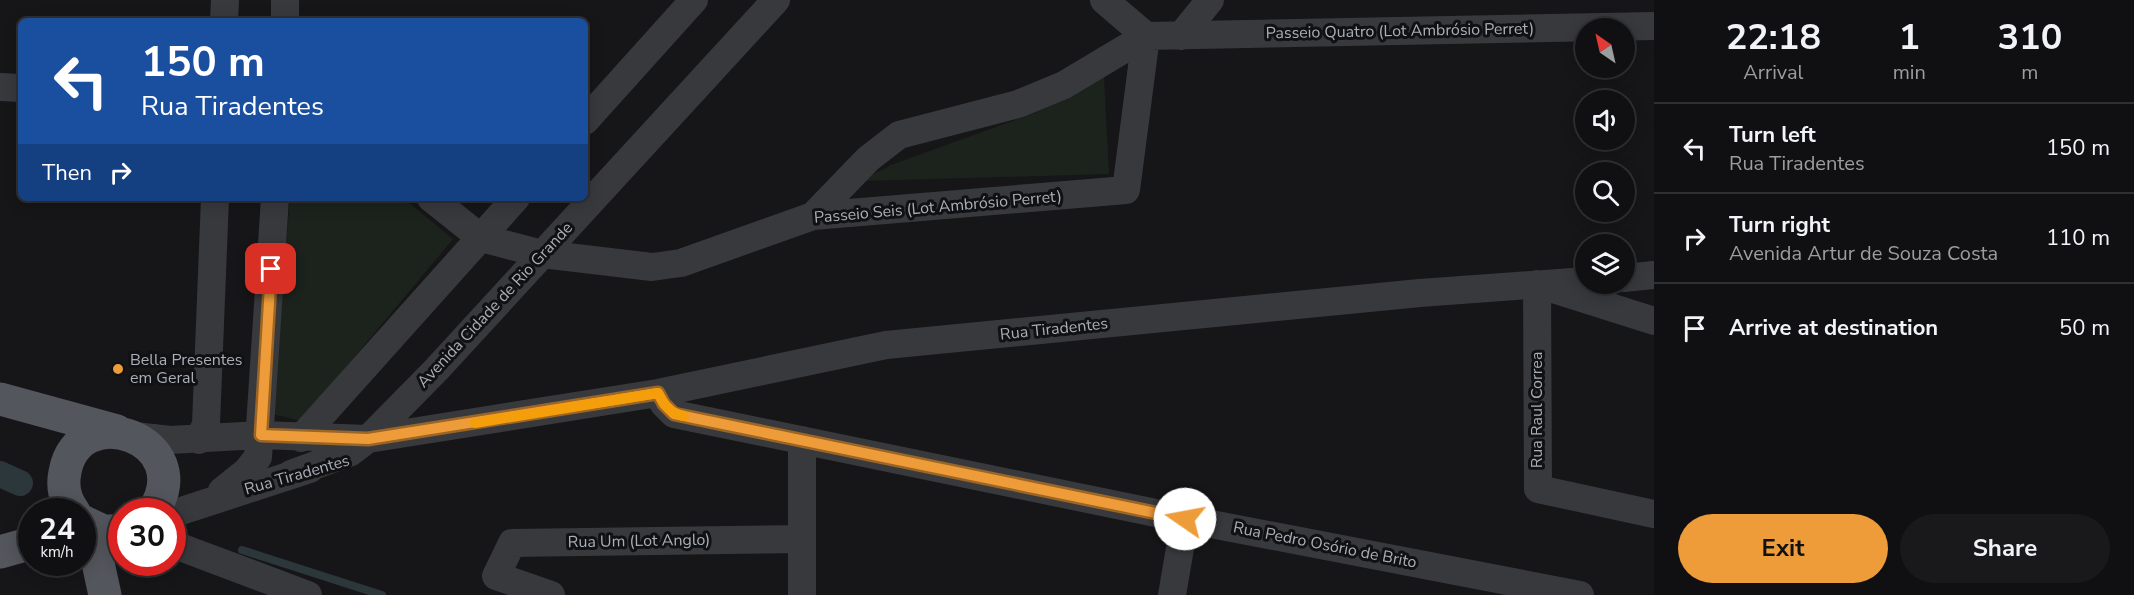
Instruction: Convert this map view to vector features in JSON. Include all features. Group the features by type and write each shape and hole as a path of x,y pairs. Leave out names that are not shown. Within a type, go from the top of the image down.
{"main road":[{"path":"0,399 128,434 147,444 157,456 163,471 164,487 159,498"},
{"path":"69,498 65,494 63,480 72,454 93,436 106,432 128,434"},
{"path":"96,544 103,588"},
{"path":"0,552 18,547"}],"street":[{"path":"224,18 225,0"},
{"path":"285,0 285,18"},
{"path":"588,119 694,0"},
{"path":"813,216 868,159 898,135 1018,104 1064,85 1146,36 1104,0"},
{"path":"1181,36 1210,0"},
{"name":"Avenida Cidade de Rio Grande","path":"291,474 351,452 368,439 436,370 768,3"},
{"name":"Passeio Quatro (Lot Ambrósio Perret)","path":"1146,36 1654,26"},
{"name":"Passeio Seis (Lot Ambrósio Perret)","path":"481,238 542,254 652,267 681,263 813,216 1126,190 1146,36"},
{"path":"0,87 18,88"},
{"path":"200,440 206,424 216,201"},
{"path":"206,503 248,471 258,458 275,201"},
{"path":"435,201 481,238"},
{"path":"301,438 513,201"},
{"path":"1635,277 1654,275"},
{"name":"Rua Tiradentes","path":"128,434 170,440 261,435 368,439 658,393 886,345 1575,282"},
{"path":"1537,284 1654,321"},
{"name":"Rua Raul Correa","path":"1537,284 1538,489 1654,514"},
{"path":"436,370 431,397 434,414 441,420 457,426"},
{"name":"Rua Pedro Osório de Brito","path":"658,393 664,404 674,414 1185,519 1473,584 1580,595"},
{"name":"Rua Tiradentes","path":"186,509 291,474 527,414"},
{"path":"802,440 802,539 805,595"},
{"path":"1172,595 1185,519"},
{"name":"Rua Um (Lot Anglo)","path":"551,595 496,576 512,543 802,539"},
{"path":"186,549 308,595"}],"shaded area":[{"path":"1104,76 1109,174 861,181 891,165 1037,112"},
{"path":"290,201 407,201 453,239 301,421 272,414"}],"waterway":[{"path":"0,474 20,483"},
{"path":"242,550 382,595"}],"slow traffic":[{"path":"475,423 658,393 664,404 674,414 684,416"}],"place":[{"name":"Bella Presentes em Geral","path":"118,369"}],"route":[{"path":"271,269 261,435 368,439 658,393 664,404 674,414 1185,519"}]}
